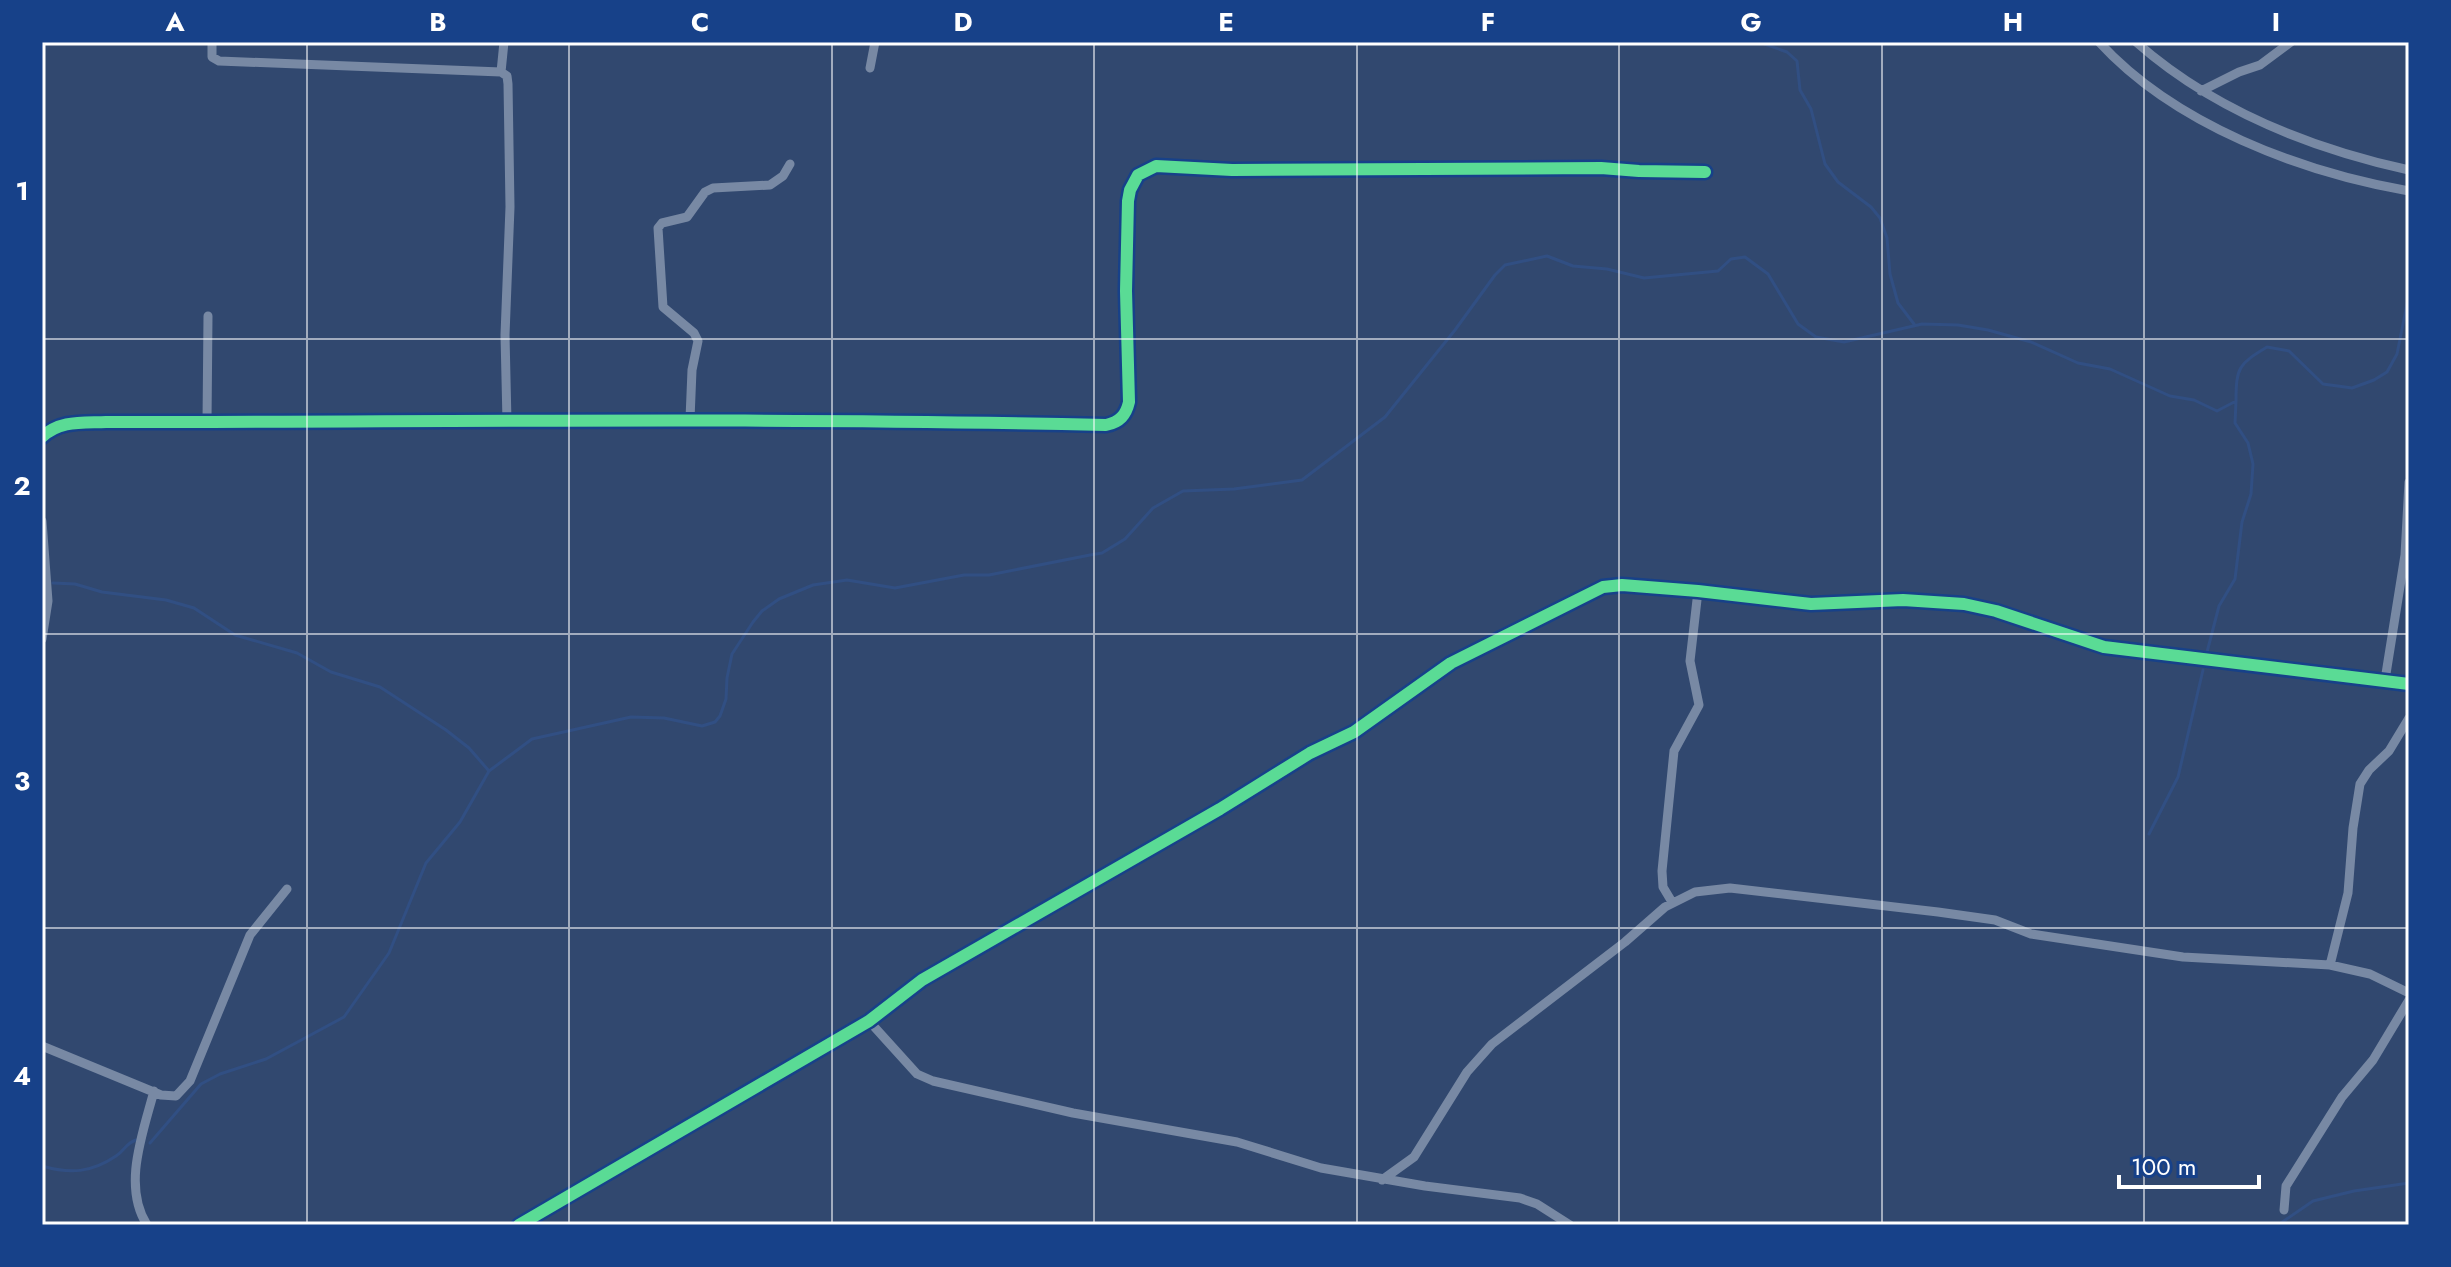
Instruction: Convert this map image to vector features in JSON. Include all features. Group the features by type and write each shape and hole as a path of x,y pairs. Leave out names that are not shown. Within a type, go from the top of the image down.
{"street":[{"path":"212,42 212,57 219,61 501,72 507,76 510,207 505,335 507,422"},
{"path":"501,72 504,42"},
{"path":"870,68 875,42"},
{"path":"2099,42 2157,93 2248,142 2321,172 2409,191"},
{"path":"2136,42 2201,91 2248,117 2380,164 2409,170"},
{"path":"2201,91 2260,65 2291,42"},
{"path":"690,419 692,370 698,341 694,333 663,307 658,228 662,223 687,217 705,192 713,188 770,185 783,176 790,164"},
{"path":"42,437 63,424 207,422 690,419 1106,425 1115,423 1126,412 1129,402 1126,291 1130,190 1138,175 1156,166 1232,170 1601,168 1705,172"},
{"path":"207,422 208,316"},
{"path":"2385,680 2405,555 2409,482"},
{"path":"42,521 48,601 42,639"},
{"path":"519,1225 869,1021 922,980 1220,809 1310,753 1354,732 1451,663 1603,587 1622,585 1698,591 1811,604 1903,600 1964,604 1996,611 2104,647 2409,684"},
{"path":"1672,902 1663,887 1662,871 1674,751 1699,705 1690,661 1698,591"},
{"path":"2330,965 2348,893 2360,784 2369,770 2389,751 2409,718"},
{"path":"1382,1180 1414,1157 1467,1072 1485,1051 1672,902 1695,892 1730,888 1995,920 2031,934 2172,956 2330,965 2370,974 2409,993"},
{"path":"42,1046 161,1095 176,1096 190,1081 250,935 287,889"},
{"path":"2284,1210 2286,1186 2342,1097 2373,1060 2409,1000"},
{"path":"869,1021 917,1074 933,1081 1073,1113 1237,1142 1321,1168 1382,1180 1520,1198 1537,1204 1570,1225"},
{"path":"147,1225 139,1212 135,1183 154,1091"}],"waterway":[{"path":"1759,42 1787,52 1797,61 1800,90 1811,109 1825,164 1838,182 1871,207 1880,218 1887,238 1890,274 1898,303 1914,324"},
{"path":"150,1143 201,1084 220,1074 266,1059 344,1017 389,953 426,863 460,822 489,771 532,739 631,717 664,718 702,726 715,722 726,699 732,654 753,622 779,599 813,585 847,580 895,588 964,575 989,575 1102,553 1125,539 1153,508 1183,491 1234,489 1302,480 1385,417 1505,265 1547,256 1573,266 1607,269 1644,278 1718,271 1731,259 1745,257 1768,274 1798,324 1816,337 1844,342 1922,324 1988,330 2031,342 2078,363 2110,369 2170,396 2194,400 2217,411 2236,401 2238,373 2250,358 2267,347 2289,351 2323,384 2352,388 2374,380 2387,372 2397,354 2409,294"},
{"path":"2206,656 2219,606 2235,579 2242,522 2251,494 2253,464 2248,443 2235,423 2236,401"},
{"path":"53,583 166,600 194,608 235,635 297,653 331,672 380,687 446,730 469,748 489,771"},
{"path":"2149,834 2178,777 2203,670"},
{"path":"42,1166 71,1171 89,1169 107,1162 136,1140"},
{"path":"2278,1225 2313,1201 2409,1183"}],"cycle path":[{"path":"42,437 64,425 106,422 731,421 1106,425 1122,417 1129,402 1126,291 1130,190 1138,175 1156,166 1232,170 1601,168 1705,172"},
{"path":"519,1225 869,1021 922,980 1220,809 1310,753 1354,732 1451,663 1603,587 1622,585 1698,591 1811,604 1903,600 1964,604 1996,611 2104,647 2409,684"}]}
